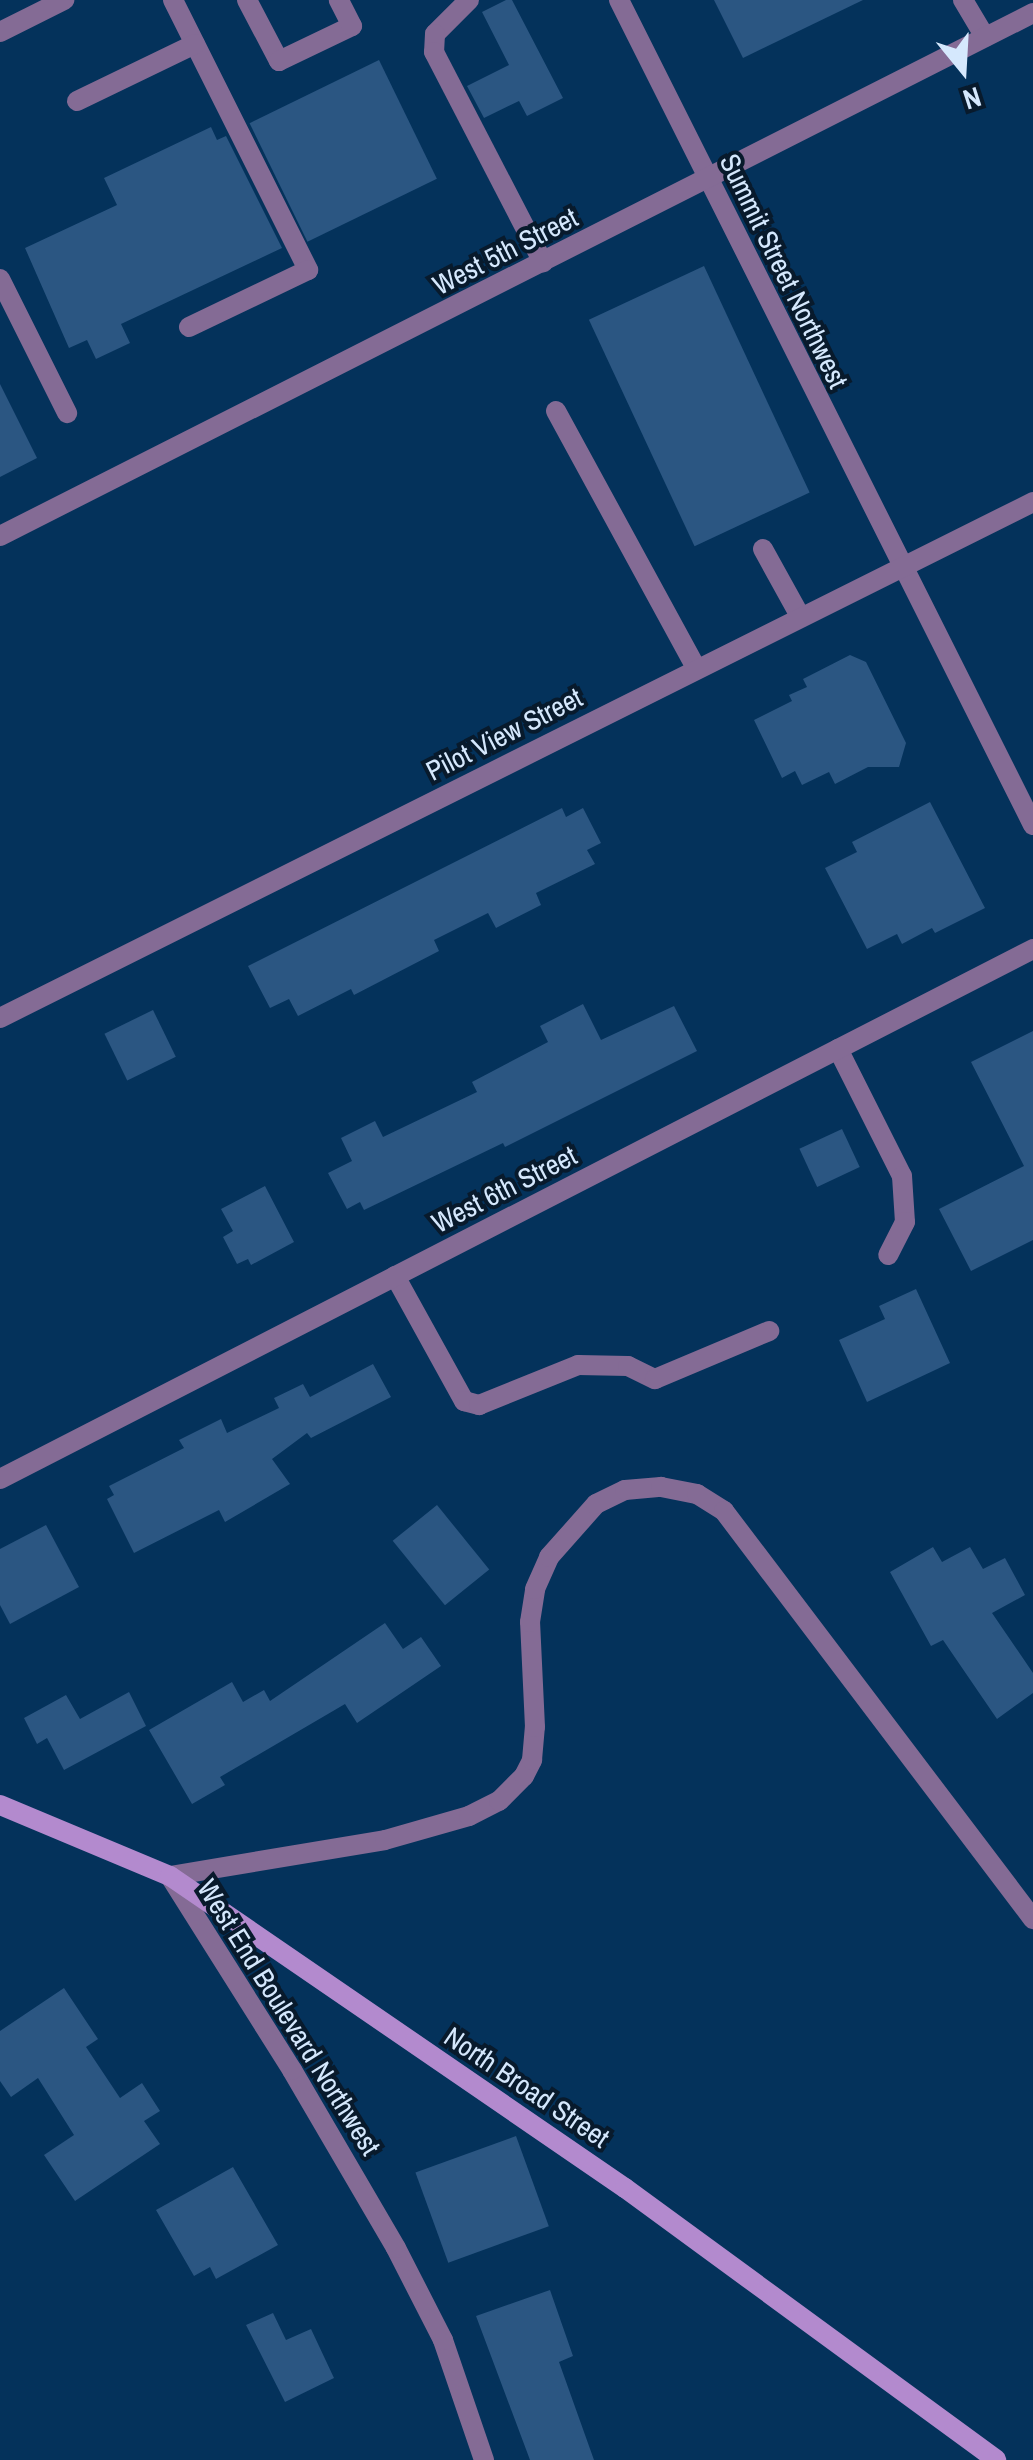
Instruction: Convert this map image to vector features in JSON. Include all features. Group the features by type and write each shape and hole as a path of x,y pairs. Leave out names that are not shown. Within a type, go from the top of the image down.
{"main road":[{"name":"North Broad Street","path":"0,1806 170,1876 625,2188 996,2460"}],"street":[{"path":"0,32 64,0"},
{"path":"174,0 308,270 189,327"},
{"path":"248,0 280,61 352,26 339,0"},
{"path":"469,0 436,34 434,52 543,262"},
{"name":"Summit Street Northwest","path":"619,0 899,566 1033,825"},
{"path":"963,0 985,37"},
{"name":"West 5th Street","path":"0,536 1033,12"},
{"path":"77,101 195,44"},
{"path":"0,278 67,413"},
{"path":"556,411 696,668"},
{"name":"Pilot View Street","path":"0,1018 1033,502"},
{"path":"763,548 800,616"},
{"name":"West 6th Street","path":"0,1479 1033,948"},
{"path":"838,1049 902,1176 905,1222 888,1255"},
{"path":"395,1276 464,1400 479,1405 578,1365 628,1366 655,1378 769,1330"},
{"name":"West End Boulevard Northwest","path":"484,2460 443,2340 396,2248 292,2070 170,1876 385,1840 469,1816 499,1801 512,1790 532,1760 535,1727 530,1622 534,1589 549,1557 570,1528 609,1495 661,1487 696,1494 724,1510 1033,1919"}],"building":[{"path":"512,0 563,98 527,116 519,101 484,118 467,86 509,65 482,12"},
{"path":"714,0 863,0 743,58"},
{"path":"379,60 437,179 307,242 250,123"},
{"path":"211,127 217,140 226,136 282,248 121,324 130,343 96,359 87,340 69,348 25,248 117,205 104,178"},
{"path":"704,266 810,493 695,546 589,320"},
{"path":"0,384 37,458 0,477"},
{"path":"850,655 866,662 906,743 899,767 868,767 835,784 829,772 802,785 795,771 782,778 754,720 792,701 789,695 807,687 803,679"},
{"path":"930,802 985,908 935,933 932,928 902,944 897,934 867,949 825,868 857,852 852,842"},
{"path":"562,808 566,817 583,808 601,843 587,850 595,864 536,893 541,905 496,928 488,913 434,940 439,951 354,995 351,989 298,1016 289,999 270,1008 248,966"},
{"path":"583,1004 601,1040 674,1006 697,1051 505,1147 503,1143 364,1210 360,1202 347,1209 328,1173 352,1161 341,1138 375,1121 383,1137 477,1092 472,1082 548,1042 540,1026"},
{"path":"153,1010 176,1057 127,1080 104,1034"},
{"path":"1033,1031 1033,1240 971,1271 939,1209 1024,1166 971,1062"},
{"path":"842,1129 860,1167 817,1187 799,1149"},
{"path":"265,1186 294,1242 251,1265 248,1259 237,1264 223,1237 233,1231 221,1209"},
{"path":"916,1289 950,1363 867,1402 839,1340 885,1319 879,1306"},
{"path":"373,1364 391,1397 311,1438 307,1433 272,1459 290,1484 225,1522 219,1510 134,1553 107,1499 114,1495 109,1486 184,1448 179,1440 221,1419 227,1433 279,1408 274,1398 303,1384 310,1397"},
{"path":"437,1505 489,1570 445,1605 393,1541"},
{"path":"46,1525 79,1587 10,1624 0,1605 0,1549"},
{"path":"933,1547 942,1562 970,1547 983,1569 1005,1558 1025,1595 992,1613 1033,1673 1033,1693 997,1719 943,1640 931,1646 890,1572"},
{"path":"385,1623 403,1649 421,1637 441,1666 357,1723 345,1704 220,1777 225,1785 192,1804 149,1730 232,1682 243,1702 264,1690 270,1701"},
{"path":"129,1692 146,1726 64,1770 47,1738 37,1744 24,1718 66,1695 80,1719"},
{"path":"64,1988 98,2039 86,2047 120,2098 142,2083 160,2111 144,2121 160,2144 75,2201 44,2155 74,2135 38,2078 11,2097 0,2081 0,2031"},
{"path":"516,2136 549,2226 448,2263 415,2173"},
{"path":"233,2167 278,2245 216,2279 210,2267 194,2276 156,2210"},
{"path":"550,2290 573,2356 559,2362 594,2460 530,2460 476,2316"},
{"path":"273,2313 286,2340 311,2329 334,2378 285,2402 246,2325"}]}
